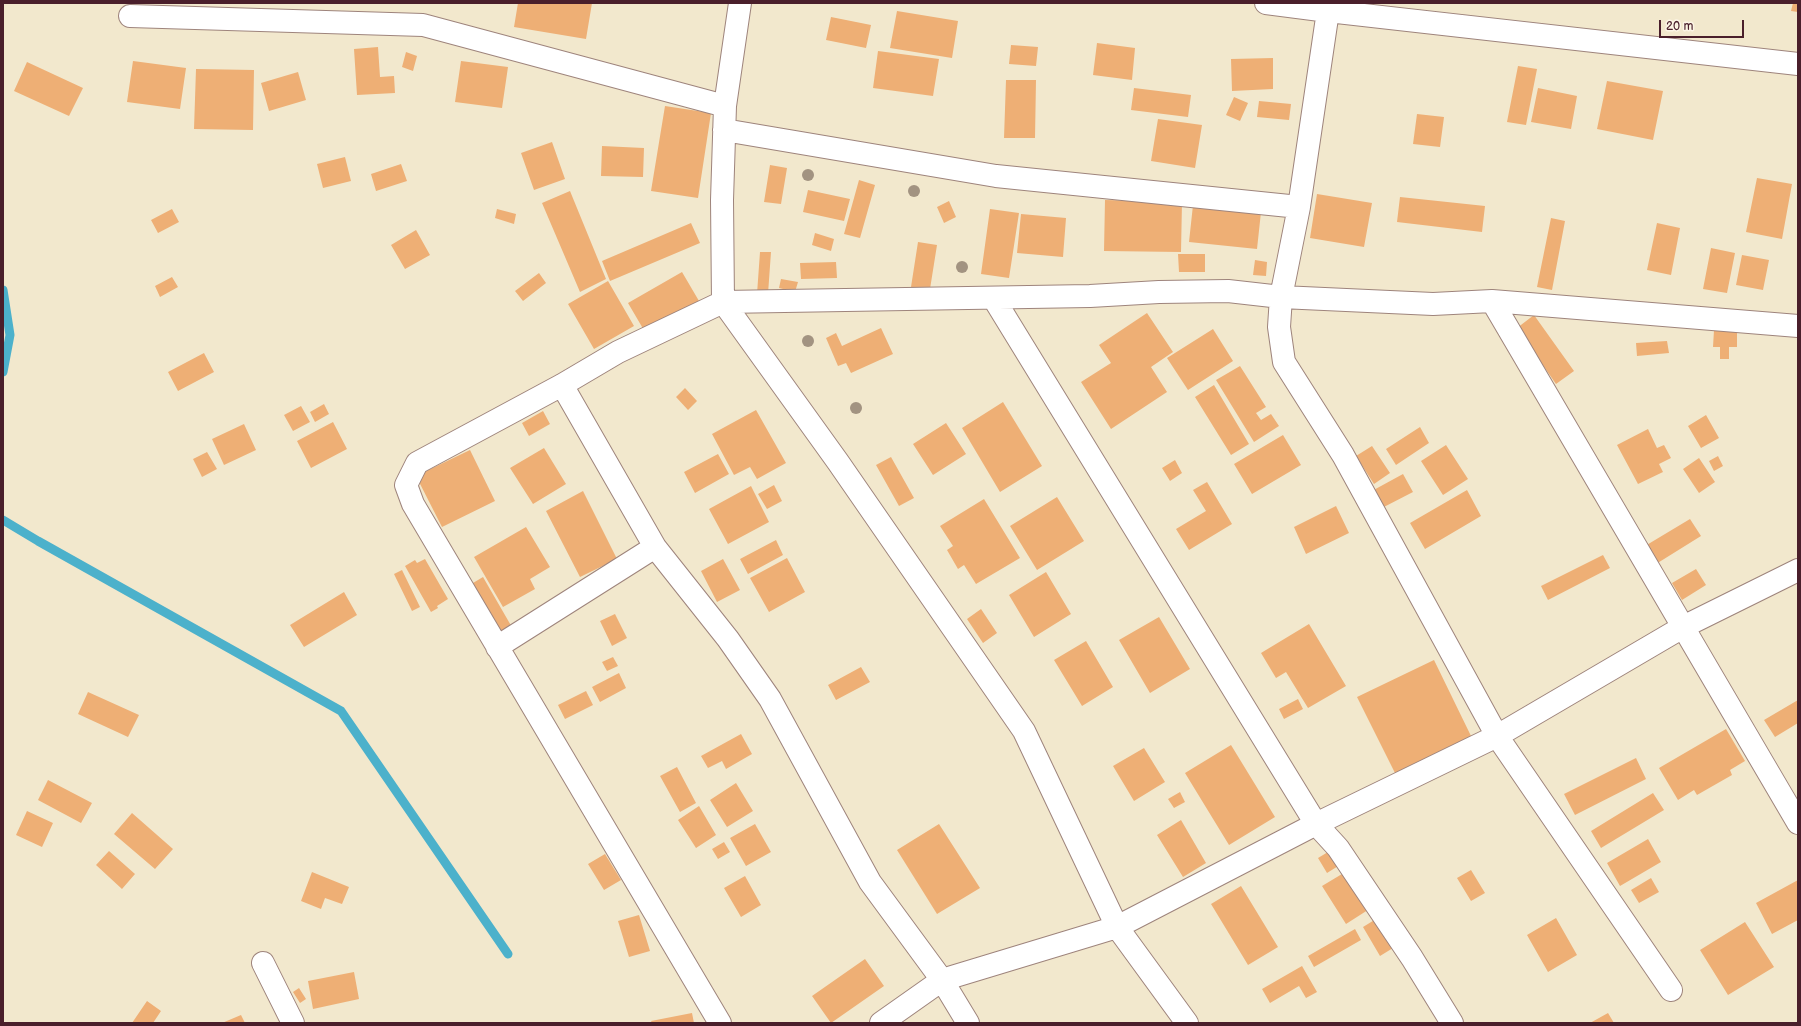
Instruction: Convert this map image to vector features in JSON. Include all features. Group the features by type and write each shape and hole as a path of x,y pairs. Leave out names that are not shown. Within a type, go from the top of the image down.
{"street":[{"path":"740,3 725,106 723,302 838,462 1024,731 1117,927 1187,1023"},
{"path":"1266,3 1328,7 1798,64"},
{"path":"1328,7 1299,207 1280,298 1279,328 1284,362 1343,455 1497,736 1671,990"},
{"path":"130,16 423,25 725,106"},
{"path":"724,130 996,176 1299,207"},
{"path":"720,1023 413,504 406,485 417,463 618,352 723,302 994,298 1228,291 1280,298 1433,304 1492,301 1798,326"},
{"path":"994,298 1316,824 1338,848 1412,958 1452,1023"},
{"path":"1492,301 1798,823"},
{"path":"562,384 656,546 728,639 770,699 870,882 942,980 968,1023"},
{"path":"498,646 656,546"},
{"path":"882,1023 942,980 1117,927 1316,824 1497,736 1683,628 1798,570"},
{"path":"263,963 292,1023"}],"building":[{"path":"518,3 592,3 586,39 514,27"},
{"path":"1793,3 1798,3 1798,12 1791,11"},
{"path":"897,11 958,21 952,58 890,48"},
{"path":"831,17 871,25 866,48 826,40"},
{"path":"1097,43 1135,48 1132,80 1093,75"},
{"path":"1011,45 1038,47 1036,66 1009,64"},
{"path":"378,47 380,77 394,76 395,93 357,95 354,49"},
{"path":"878,51 939,59 933,96 873,88"},
{"path":"406,52 417,56 413,71 402,67"},
{"path":"1273,58 1273,89 1232,91 1231,59"},
{"path":"133,61 186,68 180,109 127,102"},
{"path":"461,61 508,67 502,108 455,102"},
{"path":"27,62 83,88 69,116 14,91"},
{"path":"1518,66 1537,69 1526,125 1507,122"},
{"path":"196,69 254,70 253,130 194,129"},
{"path":"298,72 306,100 269,111 261,83"},
{"path":"1006,80 1036,80 1035,138 1004,138"},
{"path":"1607,81 1663,91 1653,140 1597,129"},
{"path":"1134,88 1191,95 1188,117 1131,110"},
{"path":"1538,88 1577,96 1571,129 1531,122"},
{"path":"1234,97 1248,103 1240,121 1226,115"},
{"path":"1259,101 1291,104 1289,120 1257,117"},
{"path":"665,106 711,113 698,198 651,191"},
{"path":"1417,114 1444,117 1440,147 1413,144"},
{"path":"1158,119 1202,125 1195,168 1151,161"},
{"path":"552,142 565,179 534,190 521,153"},
{"path":"602,146 644,148 643,177 601,176"},
{"path":"345,157 351,181 323,188 317,164"},
{"path":"401,164 407,181 376,191 371,174"},
{"path":"770,165 787,168 781,204 764,202"},
{"path":"1757,178 1792,184 1782,239 1746,232"},
{"path":"859,180 875,185 860,238 844,234"},
{"path":"808,190 850,199 844,221 803,212"},
{"path":"570,191 606,279 580,292 542,203"},
{"path":"1317,194 1372,203 1364,247 1310,238"},
{"path":"1400,197 1485,206 1482,232 1397,222"},
{"path":"1105,200 1182,202 1181,252 1104,251"},
{"path":"949,201 956,217 944,223 937,207"},
{"path":"1193,205 1261,212 1257,249 1189,242"},
{"path":"172,209 179,222 158,233 151,220"},
{"path":"497,209 516,214 514,224 495,218"},
{"path":"990,209 1019,213 1009,278 981,274"},
{"path":"1021,214 1066,218 1063,257 1017,253"},
{"path":"1551,218 1565,221 1552,290 1537,287"},
{"path":"691,223 700,243 610,281 602,261"},
{"path":"1657,223 1680,228 1671,275 1647,270"},
{"path":"416,230 430,255 405,269 391,245"},
{"path":"815,233 834,239 831,251 812,245"},
{"path":"918,242 937,245 930,289 911,287"},
{"path":"1711,248 1735,253 1727,293 1703,289"},
{"path":"760,252 771,252 768,294 757,294"},
{"path":"1178,254 1205,254 1205,272 1179,272"},
{"path":"1742,255 1769,260 1763,290 1736,285"},
{"path":"1255,260 1267,262 1266,276 1253,275"},
{"path":"836,262 837,278 801,279 800,263"},
{"path":"682,272 699,301 645,332 628,303"},
{"path":"539,273 546,283 523,301 515,291"},
{"path":"172,277 178,287 160,297 155,286"},
{"path":"781,279 798,282 795,292 779,288"},
{"path":"608,281 634,326 594,349 568,304"},
{"path":"1147,313 1173,352 1151,367 1167,392 1111,429 1081,382 1111,363 1099,345"},
{"path":"1534,315 1574,371 1556,384 1517,328"},
{"path":"881,328 893,354 851,373 846,363 838,366 826,338 836,333 842,346"},
{"path":"1213,329 1233,361 1188,390 1167,358"},
{"path":"1714,330 1737,330 1737,347 1713,347"},
{"path":"1667,341 1669,353 1637,356 1636,343"},
{"path":"1720,347 1729,347 1729,359 1720,359"},
{"path":"204,353 214,372 178,391 168,372"},
{"path":"1240,366 1266,407 1256,413 1261,420 1271,414 1279,426 1254,442 1216,380"},
{"path":"1214,385 1249,444 1231,455 1195,397"},
{"path":"685,388 697,401 688,410 676,397"},
{"path":"1003,402 1042,466 1000,492 962,428"},
{"path":"324,404 329,414 315,422 310,412"},
{"path":"301,406 310,422 293,431 284,415"},
{"path":"756,410 786,463 757,479 750,467 734,475 712,434"},
{"path":"543,411 550,424 529,436 522,423"},
{"path":"1706,415 1719,438 1701,448 1688,426"},
{"path":"333,422 347,449 311,468 297,441"},
{"path":"946,423 966,454 933,475 913,444"},
{"path":"244,424 256,450 224,465 212,439"},
{"path":"1420,427 1429,443 1396,465 1386,449"},
{"path":"1648,429 1657,448 1664,445 1671,458 1659,464 1663,472 1638,484 1617,445"},
{"path":"1283,435 1301,465 1252,494 1234,464"},
{"path":"1446,445 1468,479 1443,495 1421,461"},
{"path":"1372,446 1390,473 1374,484 1356,456"},
{"path":"544,448 566,484 533,504 510,468"},
{"path":"470,450 495,501 442,527 416,476"},
{"path":"207,452 217,469 202,477 193,459"},
{"path":"718,454 729,474 695,493 684,472"},
{"path":"1718,456 1723,466 1714,471 1709,461"},
{"path":"891,457 914,498 899,506 876,465"},
{"path":"1699,458 1715,482 1699,493 1683,469"},
{"path":"1175,460 1182,473 1170,481 1162,468"},
{"path":"1403,474 1413,492 1380,509 1370,492"},
{"path":"1207,482 1232,524 1189,550 1176,529 1206,511 1193,490"},
{"path":"774,485 782,501 767,509 758,494"},
{"path":"751,486 769,522 728,544 709,509"},
{"path":"1467,490 1481,516 1425,549 1410,523"},
{"path":"583,491 617,559 580,577 546,511"},
{"path":"1057,497 1084,541 1037,570 1010,526"},
{"path":"984,499 1020,558 976,584 964,565 958,569 947,550 953,546 940,526"},
{"path":"1336,506 1349,533 1306,554 1294,527"},
{"path":"1690,519 1701,536 1656,564 1645,546"},
{"path":"526,527 550,567 530,579 535,589 503,607 474,557"},
{"path":"776,540 783,555 748,574 740,559"},
{"path":"1603,555 1610,568 1548,600 1541,586"},
{"path":"787,558 805,592 769,612 750,578"},
{"path":"425,559 448,599 431,612 405,566 415,560 417,563"},
{"path":"723,559 740,590 717,602 701,571"},
{"path":"1696,569 1706,585 1682,600 1672,583"},
{"path":"402,570 420,607 412,611 394,574"},
{"path":"1046,572 1071,614 1034,637 1009,595"},
{"path":"483,577 513,629 498,638 468,586"},
{"path":"344,592 357,615 304,647 290,625"},
{"path":"981,609 997,633 983,643 967,619"},
{"path":"615,614 627,638 612,646 600,621"},
{"path":"1159,617 1190,669 1150,693 1119,640"},
{"path":"1309,624 1346,686 1308,708 1286,672 1276,678 1261,653"},
{"path":"1086,641 1113,687 1082,706 1054,660"},
{"path":"613,657 618,666 607,671 602,662"},
{"path":"1434,660 1471,736 1395,773 1357,697"},
{"path":"861,667 870,682 836,700 828,685"},
{"path":"619,673 626,688 600,702 592,687"},
{"path":"586,691 593,705 565,719 558,705"},
{"path":"88,692 139,715 128,737 78,714"},
{"path":"1298,699 1303,709 1284,719 1279,709"},
{"path":"1798,700 1798,723 1775,737 1764,720"},
{"path":"1726,729 1745,761 1730,770 1732,775 1697,795 1694,790 1678,800 1659,768"},
{"path":"741,734 752,754 726,769 722,761 708,768 701,756"},
{"path":"1231,745 1275,817 1229,845 1185,773"},
{"path":"1144,748 1165,782 1134,801 1113,766"},
{"path":"1636,758 1646,779 1575,815 1564,794"},
{"path":"677,767 696,803 680,812 660,776"},
{"path":"48,780 92,803 81,823 38,800"},
{"path":"736,783 753,811 727,827 710,800"},
{"path":"1180,792 1185,802 1174,808 1168,799"},
{"path":"1653,793 1664,810 1601,848 1591,831"},
{"path":"699,806 716,835 696,848 678,820"},
{"path":"27,811 53,823 42,847 16,835"},
{"path":"132,813 173,849 155,869 114,834"},
{"path":"1181,820 1206,863 1183,877 1157,835"},
{"path":"755,824 771,852 746,866 730,838"},
{"path":"939,824 980,888 937,914 897,850"},
{"path":"1648,839 1661,862 1620,886 1607,863"},
{"path":"724,842 730,852 718,859 712,849"},
{"path":"1333,849 1343,863 1327,873 1318,858"},
{"path":"109,851 135,874 122,889 96,865"},
{"path":"605,854 621,880 604,890 588,864"},
{"path":"1471,870 1485,893 1471,901 1457,878"},
{"path":"1347,871 1371,908 1346,924 1322,886"},
{"path":"312,872 349,887 342,904 325,898 321,909 301,901"},
{"path":"745,876 761,905 741,917 724,888"},
{"path":"1651,878 1659,892 1639,903 1631,890"},
{"path":"1798,880 1798,920 1772,934 1756,903"},
{"path":"1241,886 1278,947 1248,965 1211,904"},
{"path":"639,915 650,951 629,957 618,921"},
{"path":"1556,918 1577,955 1548,972 1527,935"},
{"path":"1376,919 1393,948 1380,956 1363,927"},
{"path":"1745,922 1774,967 1728,995 1700,950"},
{"path":"1355,929 1361,940 1314,967 1308,956"},
{"path":"865,959 884,986 831,1023 812,996"},
{"path":"1302,966 1317,992 1306,998 1299,986 1270,1003 1262,989"},
{"path":"354,972 359,999 313,1009 308,981"},
{"path":"299,988 306,999 300,1003 293,992"},
{"path":"147,1001 161,1011 153,1023 132,1023"},
{"path":"692,1013 694,1023 652,1023 651,1021"},
{"path":"1608,1013 1614,1023 1590,1023"},
{"path":"241,1015 245,1023 222,1023"}],"waterway":[{"path":"3,290 10,335 3,372"},
{"path":"3,520 341,711 508,954"}]}
